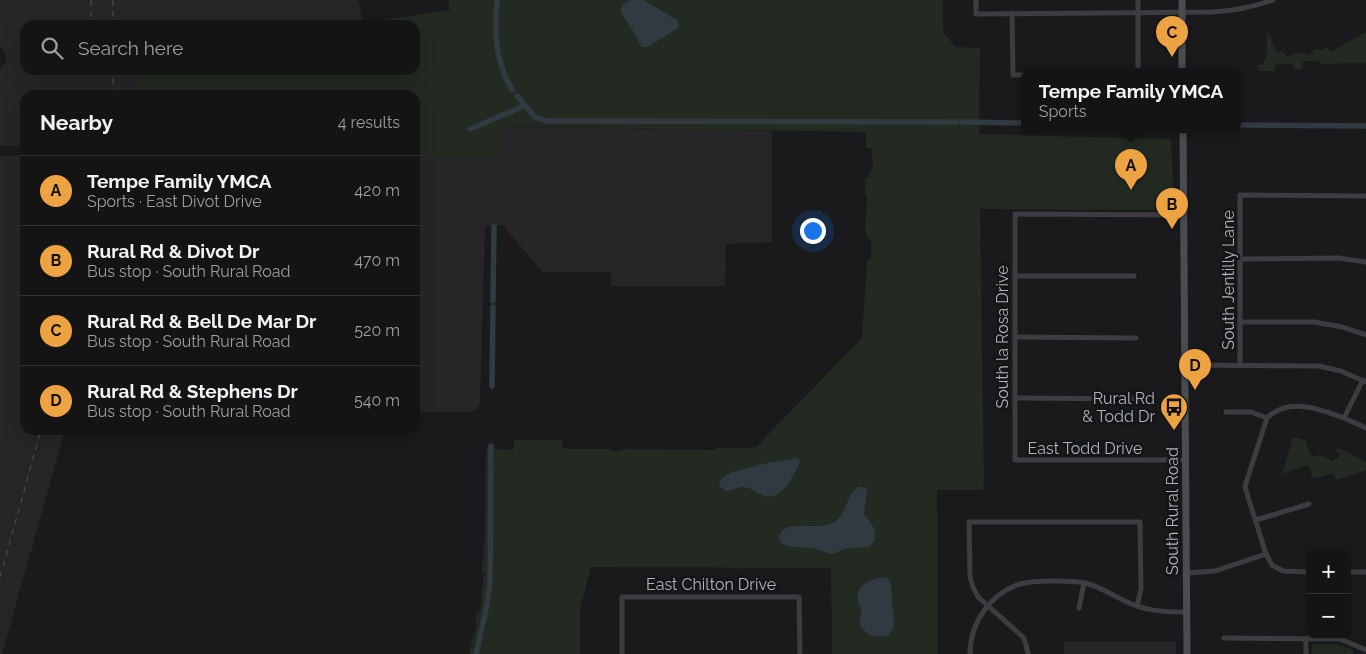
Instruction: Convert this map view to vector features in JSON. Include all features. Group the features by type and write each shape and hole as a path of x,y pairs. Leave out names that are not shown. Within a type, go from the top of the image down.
{"main road":[{"path":"1182,0 1182,68"},
{"name":"South Rural Road","path":"1183,133 1187,654"}],"street":[{"path":"976,0 976,14 1235,10 1257,6 1273,0"},
{"path":"1138,0 1138,68"},
{"path":"1012,13 1012,75 1021,75"},
{"name":"South Jentilly Lane","path":"1240,365 1240,195 1366,196"},
{"name":"South la Rosa Drive","path":"1015,460 1015,214 1184,215"},
{"path":"1240,259 1338,258 1366,262"},
{"path":"1015,276 1134,276"},
{"path":"1240,322 1314,322 1342,327 1366,335"},
{"path":"1015,337 1136,338"},
{"path":"1185,365 1319,366 1341,371 1364,381 1344,418"},
{"path":"1015,398 1134,399"},
{"path":"1306,572 1283,571 1272,565 1266,554 1245,486 1267,418 1275,410 1300,406 1313,407 1366,428"},
{"path":"1226,412 1251,412 1267,418"},
{"name":"East Todd Drive","path":"1015,460 1185,460"},
{"path":"1256,520 1309,504"},
{"path":"1028,653 1024,638 978,597 973,588 970,577 969,522 1140,522 1141,589 1137,606"},
{"path":"1186,573 1215,571 1266,554"},
{"path":"1351,572 1366,572"},
{"path":"970,654 972,637 978,621 988,606 1004,592 1020,584 1034,581 1084,583 1100,588 1137,606 1154,611 1186,612"},
{"path":"1079,608 1084,583"},
{"name":"East Chilton Drive","path":"622,654 622,597 799,597 800,654"},
{"path":"1224,638 1306,639 1306,654"},
{"path":"1340,639 1366,650"}],"shaded area":[{"path":"0,0 358,0 363,20 20,20 20,75 138,75 138,90 20,90 20,145 0,146 0,69 5,64 6,59 5,53 0,47"},
{"path":"448,0 943,0 943,31 955,47 980,48 979,134 1171,139 1174,210 980,209 984,490 937,490 938,654 832,654 831,568 591,567 580,609 580,654 469,654 477,625 475,623 477,613 480,612 484,574 482,572 482,562 484,560 485,537 486,448 511,450 514,448 514,440 562,440 562,447 565,449 610,449 612,451 621,451 623,449 714,450 716,448 750,448 757,446 862,338 867,261 871,258 871,241 865,232 867,196 865,194 865,178 869,177 869,171 873,170 872,149 866,148 866,132 501,126 501,157 420,157 420,90 137,90 137,75 420,75 420,20 383,20 450,10"},
{"path":"631,0 647,2 677,20 678,28 648,47 642,47 621,12 622,5"},
{"path":"1267,30 1277,53 1283,51 1287,57 1300,52 1301,55 1305,53 1307,55 1314,52 1313,50 1321,50 1327,47 1331,52 1366,32 1366,64 1319,64 1319,61 1303,61 1302,69 1294,69 1293,64 1276,64 1275,71 1258,71 1257,65 1262,64 1267,55"},
{"path":"501,126 772,131 772,242 726,244 725,286 611,286 611,272 542,272 503,225 485,226 480,404 476,410 471,412 420,412 420,157 500,157"},
{"path":"20,155 20,435 64,435 2,654 0,654 0,156"},
{"path":"1293,437 1305,440 1310,454 1313,456 1320,455 1332,461 1340,456 1340,453 1336,451 1337,447 1366,462 1366,470 1337,480 1333,473 1313,479 1308,465 1282,474"},
{"path":"798,458 800,462 795,473 782,491 777,494 765,496 749,488 742,487 726,491 720,487 719,484 722,478 729,473"},
{"path":"859,487 865,487 867,490 864,514 874,528 875,540 870,546 847,548 833,554 817,549 789,546 780,542 781,532 785,528 791,526 822,526 836,521 843,513 852,494"},
{"path":"884,577 891,584 894,627 889,635 877,636 869,634 861,626 861,609 858,594 859,590 866,583"},
{"path":"1064,642 1176,642 1176,654 1064,654"},
{"path":"1315,644 1338,644 1353,650 1353,654 1312,654 1312,646"}],"waterway":[{"path":"497,0 497,46 502,68 512,90"},
{"path":"517,96 535,117 547,121 956,122"},
{"path":"470,129 524,106"},
{"path":"962,122 1021,123"},
{"path":"1241,125 1366,126"},
{"path":"493,301 494,227"},
{"path":"492,386 493,307"},
{"path":"476,654 490,582 491,446"}],"railway":[{"path":"91,0 91,20"},
{"path":"113,0 113,20"},
{"path":"113,75 113,90"},
{"path":"0,577 40,435"}],"place":[{"name":"Rural Rd & Bell De Mar Dr","path":"1172,57"},
{"name":"Tempe Family YMCA","path":"1131,190"},
{"name":"Rural Rd & Divot Dr","path":"1172,229"},
{"name":"Rural Rd & Stephens Dr","path":"1195,390"},
{"name":"Rural Rd & Todd Dr","path":"1174,431"}]}
